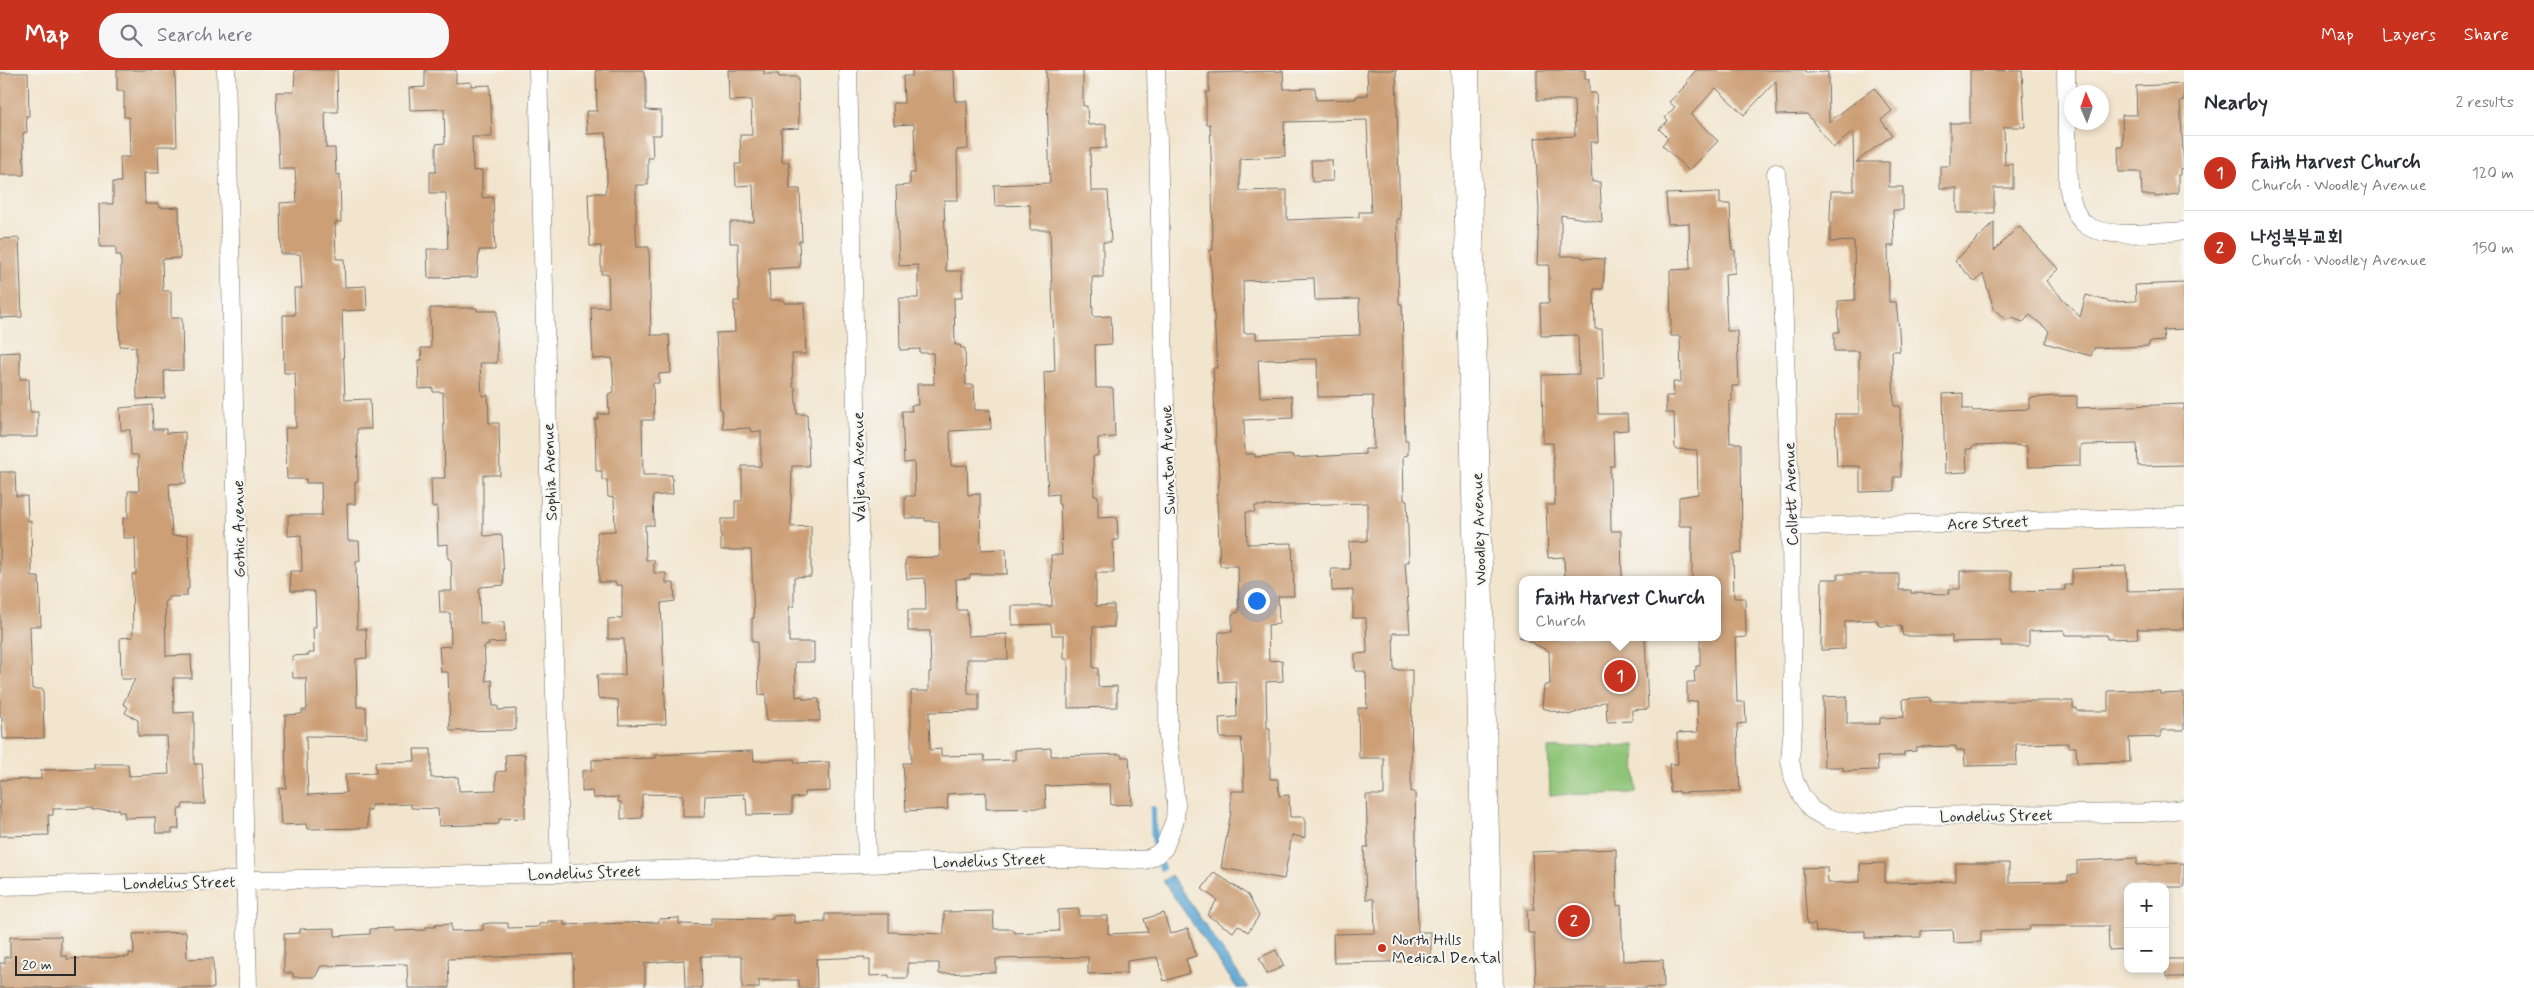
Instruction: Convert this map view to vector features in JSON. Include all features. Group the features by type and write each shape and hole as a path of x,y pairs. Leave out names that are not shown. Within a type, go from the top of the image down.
{"main road":[{"name":"Woodley Avenue","path":"1465,70 1489,988"}],"street":[{"name":"Gothic Avenue","path":"226,70 248,988"},
{"name":"Sophia Avenue","path":"538,70 560,873"},
{"name":"Valjean Avenue","path":"848,70 867,864"},
{"name":"Swinton Avenue","path":"1156,70 1169,550 1168,738 1176,804 1175,820 1164,848"},
{"path":"2066,70 2068,185 2072,203 2086,225 2107,232 2184,231"},
{"name":"Collett Avenue","path":"1776,174 1780,208 1791,527 1793,726 1790,760 1794,780 1801,795 1812,810"},
{"name":"Acre Street","path":"1791,527 2184,517"},
{"name":"Londelius Street","path":"1812,810 1828,819 1858,824 1907,816 2143,814 2184,809"},
{"name":"Londelius Street","path":"0,886 560,873 1062,858 1130,860 1151,857 1164,848"}],"green space":[{"path":"1635,745 1636,793 1550,795 1548,748"}],"water":[{"path":"1171,875 1248,988 1237,988 1163,881"}],"building":[{"path":"117,70 175,70 177,146 158,146 159,173 144,173 145,204 159,204 159,208 179,207 180,258 162,259 163,291 171,291 171,318 182,318 183,370 164,371 165,398 137,399 136,347 120,346 118,294 121,294 121,255 116,255 116,247 100,247 99,204 113,204 113,182 121,182 120,157 130,157 129,117 124,117 124,91 117,91"},
{"path":"295,70 337,70 338,112 325,112 326,148 335,148 336,175 340,174 341,222 335,222 336,259 344,259 345,287 366,286 367,310 342,311 345,400 370,399 371,429 357,429 358,482 355,482 355,504 347,504 348,541 359,541 360,561 356,562 357,629 366,629 367,658 356,659 357,707 366,707 367,737 306,736 308,795 346,793 345,774 376,773 375,762 415,761 414,749 431,749 431,778 458,777 459,791 496,790 496,772 506,771 505,755 525,754 525,818 499,819 499,824 439,826 438,809 411,808 411,804 371,805 371,810 367,810 368,828 307,829 306,824 281,825 279,788 286,788 285,715 302,714 302,710 307,710 306,678 293,678 292,656 314,653 313,627 316,627 315,594 313,591 291,591 290,571 302,571 301,535 288,536 288,515 322,515 321,483 306,483 306,479 287,479 285,428 296,428 296,401 295,373 284,373 283,315 295,315 294,288 302,288 300,254 281,254 280,203 297,202 295,169 279,169 276,92 294,92"},
{"path":"425,70 456,70 456,83 471,82 471,86 490,85 492,137 472,137 473,171 482,170 482,198 493,197 495,250 479,250 477,277 428,278 427,249 448,249 446,193 430,193 430,172 436,172 436,144 445,143 444,109 410,110 409,88 425,87"},
{"path":"596,70 643,70 646,81 646,110 661,111 661,135 652,135 653,158 648,158 648,185 636,185 636,230 637,247 649,247 651,335 669,335 671,373 659,374 659,383 653,383 654,420 642,420 643,475 672,475 673,494 653,496 654,525 645,525 646,560 654,560 654,573 666,573 666,583 674,583 675,601 661,603 666,724 619,725 618,700 598,698 597,675 625,675 624,639 608,639 608,619 622,618 622,585 616,585 616,582 599,582 597,532 615,531 614,498 608,497 607,480 602,480 602,471 596,471 595,419 598,419 598,414 609,414 608,394 614,392 612,358 593,359 591,307 609,307 608,274 601,274 601,246 590,246 588,193 605,193 607,183 606,133 587,134 586,111 597,111"},
{"path":"728,70 764,70 764,74 778,74 779,77 798,77 799,128 781,129 782,162 789,162 790,189 800,189 802,241 799,241 800,267 769,269 770,300 784,300 784,303 804,303 806,354 792,354 793,387 795,387 797,414 807,414 809,466 792,466 791,527 811,526 811,576 794,577 794,606 789,607 789,642 814,642 814,662 795,662 796,697 802,696 803,699 819,699 820,721 766,721 766,694 759,695 757,642 752,642 752,618 754,618 751,550 721,550 721,519 735,519 735,501 742,501 742,466 761,466 761,431 751,432 750,428 723,429 722,409 720,409 716,333 735,332 734,301 739,301 738,243 730,243 730,222 754,222 753,185 736,186 735,164 741,164 740,135 752,135 751,100 729,101"},
{"path":"912,70 954,70 955,101 967,101 968,149 957,150 958,200 944,200 946,271 962,271 962,298 954,298 955,345 965,348 966,385 974,385 975,410 990,410 991,429 950,431 951,466 967,465 968,495 980,494 981,550 1006,549 1007,574 970,574 970,578 956,579 957,610 967,610 968,636 1007,634 1008,659 967,659 968,694 979,694 979,711 929,712 930,750 941,749 941,756 984,755 985,761 1015,760 1015,750 1051,748 1051,756 1121,754 1121,757 1129,757 1132,804 1111,805 1110,784 1093,784 1045,786 1046,808 986,809 986,792 947,794 948,809 906,811 903,763 911,763 911,691 929,691 929,672 931,672 930,631 908,631 908,610 926,610 925,578 907,579 905,561 907,558 940,557 939,521 925,521 925,518 905,518 905,496 915,496 914,462 904,463 902,411 912,411 911,405 918,405 917,384 934,384 933,353 920,353 920,349 900,350 899,298 918,298 918,265 899,266 896,186 910,185 910,173 915,173 915,159 914,124 894,125 893,103 904,103 903,76 912,76"},
{"path":"1046,70 1083,70 1083,106 1087,106 1088,125 1106,124 1106,148 1090,149 1091,191 1108,191 1111,242 1103,242 1103,277 1092,277 1093,317 1111,316 1112,344 1095,345 1096,388 1113,388 1115,437 1098,438 1098,455 1093,457 1094,496 1098,496 1098,518 1117,517 1118,540 1113,540 1114,573 1096,573 1096,606 1114,605 1114,627 1093,627 1093,668 1098,668 1098,687 1117,686 1117,707 1068,708 1068,659 1064,659 1064,635 1052,635 1051,624 1012,625 1012,606 1052,606 1051,555 1062,555 1060,504 1058,504 1058,494 1048,495 1046,445 1044,372 1055,371 1050,230 1030,230 1030,205 995,206 994,185 1050,183"},
{"path":"1367,70 1396,70 1400,219 1397,219 1399,304 1402,304 1405,440 1408,440 1408,455 1403,456 1404,500 1407,500 1409,562 1405,562 1410,633 1393,633 1394,670 1412,670 1411,792 1415,792 1418,932 1431,932 1431,961 1334,963 1333,934 1375,933 1374,899 1366,899 1364,847 1368,847 1366,795 1384,795 1384,758 1359,758 1358,708 1367,708 1366,674 1364,671 1355,671 1355,654 1367,653 1366,618 1353,618 1353,590 1332,591 1331,569 1350,569 1349,542 1367,541 1367,503 1255,506 1255,512 1246,512 1247,544 1292,543 1294,596 1278,596 1279,624 1268,625 1269,661 1282,660 1283,681 1266,682 1267,728 1270,728 1270,779 1278,779 1279,796 1289,795 1290,817 1305,817 1305,838 1292,835 1284,879 1221,868 1231,812 1231,791 1244,791 1241,738 1220,738 1219,718 1237,717 1236,681 1219,682 1219,632 1232,632 1232,614 1239,612 1238,566 1220,566 1217,499 1220,475 1216,443 1213,368 1217,368 1210,250 1213,250 1212,185 1210,124 1206,124 1206,92 1209,92 1209,73 1283,71 1284,89 1315,88 1316,100 1356,99 1356,96 1368,95","holes":["1367,120 1371,212 1359,212 1359,217 1287,220 1287,190 1240,191 1240,159 1285,156 1284,122","1314,278 1315,300 1359,299 1360,335 1256,339 1256,333 1244,333 1243,281","1317,359 1318,397 1373,396 1374,449 1365,449 1365,454 1293,458 1293,455 1255,457 1255,454 1245,454 1244,420 1293,418 1292,396 1260,397 1258,360"]},
{"path":"1537,70 1585,70 1585,79 1589,79 1589,93 1596,93 1598,142 1590,142 1592,182 1600,182 1602,222 1561,215 1561,256 1605,259 1603,289 1594,289 1595,329 1602,329 1604,379 1597,380 1598,414 1627,414 1628,430 1613,431 1614,466 1610,466 1611,531 1621,531 1622,576 1565,576 1564,557 1548,558 1546,505 1555,505 1554,470 1553,443 1543,443 1542,375 1579,374 1578,335 1541,336 1540,303 1549,303 1549,265 1537,265 1539,209 1535,138 1575,136 1574,100 1537,100"},
{"path":"1696,70 1805,70 1805,73 1828,72 1829,122 1874,88 1892,111 1881,120 1892,135 1856,162 1889,162 1889,187 1903,187 1903,210 1893,210 1894,246 1888,246 1889,302 1896,302 1900,351 1892,351 1894,406 1900,406 1901,477 1894,477 1894,491 1860,492 1860,466 1837,466 1835,414 1859,414 1859,351 1834,351 1834,332 1839,332 1838,301 1855,300 1854,241 1830,242 1831,191 1854,191 1853,132 1833,148 1807,114 1777,115 1776,81 1744,115 1716,88 1691,115 1718,141 1689,171 1662,145 1668,138 1659,129 1668,121 1665,118 1675,107 1669,102 1688,83 1687,81"},
{"path":"1970,70 2022,71 2025,127 2004,127 2005,165 2013,164 2013,188 1994,188 1994,213 1957,213 1957,188 1940,188 1940,166 1950,166 1950,123 1970,123"},
{"path":"0,73 28,73 29,116 26,116 27,132 23,133 24,175 0,175"},
{"path":"2184,84 2184,100 2180,101 2184,168 2180,169 2180,175 2178,175 2178,194 2155,197 2155,195 2142,195 2141,172 2119,172 2118,147 2123,147 2122,115 2137,115 2136,86"},
{"path":"1311,160 1332,160 1333,181 1312,182"},
{"path":"1720,192 1720,204 1730,204 1732,250 1735,250 1735,273 1725,274 1727,331 1737,331 1739,386 1732,386 1732,401 1729,402 1730,443 1741,443 1742,553 1733,554 1734,598 1745,598 1746,637 1735,638 1737,702 1745,702 1746,723 1737,724 1740,791 1670,792 1669,764 1678,764 1677,733 1698,732 1697,701 1687,702 1687,682 1695,682 1694,671 1696,671 1696,666 1700,666 1700,641 1721,641 1721,576 1692,576 1692,526 1679,526 1679,497 1698,494 1697,450 1675,449 1674,413 1666,413 1666,396 1674,396 1673,382 1681,382 1680,336 1671,336 1670,270 1690,269 1689,223 1668,224 1666,194"},
{"path":"1994,222 1994,251 2019,226 2058,269 2046,281 2080,317 2086,295 2111,302 2136,301 2135,285 2184,283 2184,329 2163,330 2164,341 2149,342 2149,346 2094,348 2091,356 2045,343 2049,331 2030,315 2023,322 2012,318 2006,320 1994,309 1983,274 1975,282 1955,261"},
{"path":"19,238 22,317 0,318 0,239"},
{"path":"430,308 477,308 477,311 497,311 497,363 480,363 482,396 488,395 489,423 499,423 500,475 483,475 483,532 484,536 502,535 504,585 481,587 479,590 480,623 504,622 505,642 488,643 489,645 484,646 486,681 492,680 493,706 498,706 498,710 516,709 516,730 450,731 448,672 441,672 439,647 451,646 450,613 440,613 439,591 452,591 451,559 448,559 448,544 438,545 437,506 432,507 431,478 445,478 443,392 433,392 433,388 419,389 418,360 422,360 421,348 431,348"},
{"path":"20,352 20,379 29,379 30,412 38,412 38,437 0,437 0,353"},
{"path":"1963,393 1963,409 1972,409 1972,411 2029,409 2029,398 2056,396 2077,396 2077,408 2184,404 2184,465 2138,466 2137,444 2084,445 2080,446 2080,466 2028,467 2027,446 1972,446 1972,449 1966,449 1967,472 1945,473 1943,394"},
{"path":"152,405 153,429 166,429 166,433 185,432 186,483 169,484 172,536 188,535 189,589 187,589 187,596 168,597 168,601 165,601 166,656 191,655 192,678 173,678 174,713 194,712 194,764 202,764 205,804 183,804 182,809 178,809 179,829 172,829 172,833 156,833 155,817 125,818 124,812 119,812 119,809 92,810 92,808 53,809 53,815 48,815 49,835 0,836 0,780 41,779 41,770 94,769 94,764 128,764 129,776 169,774 167,736 138,736 138,720 125,713 128,707 123,704 135,679 121,679 120,638 133,637 132,574 136,574 135,538 123,538 123,518 128,518 128,491 139,491 138,455 131,455 130,430 121,430 120,408"},
{"path":"0,472 15,472 16,496 27,496 28,521 31,521 32,577 39,577 41,626 30,626 32,689 43,689 44,738 3,739 2,717 0,717"},
{"path":"2126,566 2126,591 2184,590 2184,629 2137,629 2138,638 2107,639 2107,635 2065,635 2064,630 2029,631 2029,646 2001,646 2001,641 1952,642 1952,636 1903,636 1901,626 1879,626 1877,620 1845,621 1845,649 1821,650 1822,579 1838,579 1838,574 1899,574 1899,590 1911,590 1911,593 1949,594 1949,589 1960,589 1960,571 2012,571 2012,591 2065,590 2065,585 2072,585 2072,569"},
{"path":"1528,641 1645,641 1648,709 1632,710 1632,721 1607,722 1606,701 1569,715 1542,708 1544,686 1550,684 1549,651"},
{"path":"2108,691 2160,691 2160,694 2184,693 2184,730 2161,730 2161,737 2129,738 2130,762 2077,763 2076,747 2068,747 2068,743 2016,744 2017,765 1965,766 1964,750 1956,750 1956,746 1916,747 1916,751 1904,752 1904,756 1877,757 1878,770 1847,771 1843,770 1843,767 1824,767 1823,697 1847,696 1847,724 1880,724 1880,718 1904,717 1903,699 1929,697 1930,701 2073,701 2073,708 2077,708 2077,711 2108,711"},
{"path":"753,751 754,761 794,759 795,763 829,762 830,791 804,792 804,797 792,798 792,814 747,815 744,794 705,796 704,817 683,817 683,795 642,794 642,818 621,819 621,802 618,802 618,797 593,798 592,791 582,792 582,771 592,770 592,760 656,758 656,755"},
{"path":"1616,849 1617,906 1621,905 1623,961 1663,960 1664,988 1536,988 1534,933 1528,933 1527,910 1534,910 1532,852"},
{"path":"2137,858 2137,865 2184,863 2184,887 2169,887 2169,883 2124,883 2124,949 2109,950 2108,926 2029,926 2030,930 1981,931 1981,942 1954,943 1953,930 1921,931 1921,937 1865,938 1865,931 1816,932 1815,924 1807,925 1803,868 1827,867 1828,883 1860,882 1860,864 1885,863 1885,883 1933,882 1956,881 1956,863 2009,863 2009,882 2068,881 2068,875 2077,875 2077,861"},
{"path":"1214,872 1248,895 1259,916 1248,932 1238,925 1233,932 1207,915 1217,900 1202,889"},
{"path":"1079,909 1079,916 1108,916 1108,934 1148,932 1144,919 1164,913 1170,934 1188,928 1196,956 1186,959 1190,973 1164,981 1157,957 1127,961 1127,973 1088,974 1088,957 996,959 996,972 939,974 939,963 908,963 908,978 889,978 889,975 870,976 870,960 865,960 865,957 816,959 817,988 799,988 799,980 759,980 759,988 742,988 742,956 701,956 702,988 685,988 684,960 645,963 645,988 574,988 573,954 448,959 449,988 408,988 407,964 321,966 315,977 293,977 293,973 285,973 284,970 284,934 300,933 300,929 335,928 335,936 370,934 370,929 393,928 393,931 426,930 425,927 451,924 451,931 483,930 483,924 491,923 508,923 508,928 539,927 539,924 548,923 548,921 564,921 564,925 659,922 659,919 679,918 679,924 711,925 711,918 773,919 773,916 794,915 794,923 825,922 825,914 889,914 889,932 944,934 944,912 993,911 994,929 1012,929 1015,933 1059,931 1058,910"},
{"path":"186,932 187,959 213,958 214,988 0,988 0,963 5,963 5,957 10,957 10,937 61,936 61,956 67,956 67,959 129,957 129,953 134,954 133,934"},
{"path":"1276,950 1284,966 1267,974 1259,958"},
{"path":"2169,959 2184,959 2184,977 2166,977 2166,973 2169,973"}],"waterway":[{"path":"1153,809 1155,846 1162,868"}],"place":[{"name":"Faith Harvest Church","path":"1620,676"},
{"name":"나성북부교회","path":"1574,921"},
{"name":"North Hills Medical Dental","path":"1382,948"}]}
